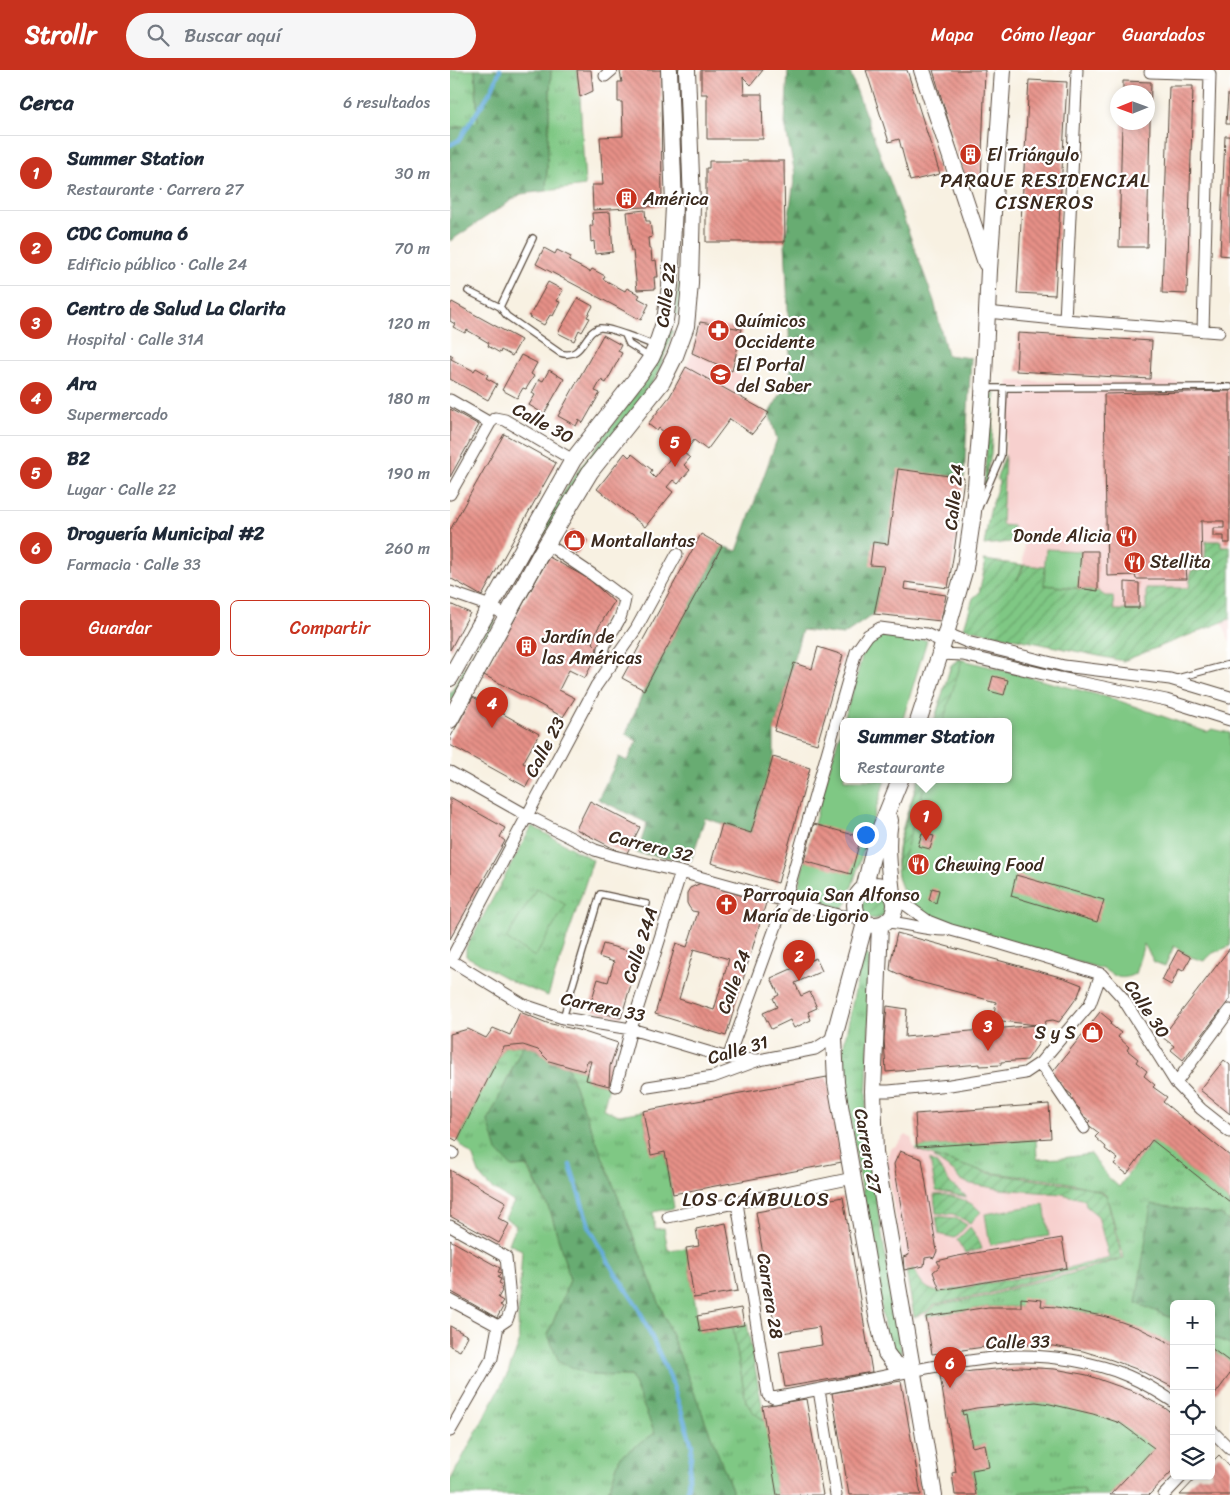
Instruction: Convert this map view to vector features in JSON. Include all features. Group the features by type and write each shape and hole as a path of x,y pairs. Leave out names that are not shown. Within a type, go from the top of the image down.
{"street":[{"path":"450,678 573,460 654,352 665,320 670,286 674,206 669,70"},
{"name":"Calle 22","path":"450,720 543,549 590,472 662,382 675,356 686,326 690,284 692,203 687,70"},
{"path":"922,70 989,270"},
{"path":"989,270 1003,70"},
{"path":"1065,320 1077,70"},
{"path":"1150,72 1210,74 1203,331"},
{"name":"Calle 24","path":"919,718 965,568 976,486 989,270"},
{"path":"987,312 1219,332"},
{"path":"665,320 686,326"},
{"name":"Calle 30","path":"450,400 492,421 505,420 573,460"},
{"path":"450,492 492,421"},
{"path":"524,545 543,549 593,574 625,599 620,618 606,639 603,650 604,659 610,667"},
{"name":"Calle 23","path":"450,960 596,686 636,629 677,554"},
{"path":"450,592 490,606 507,616"},
{"name":"Calle 24","path":"728,1058 785,901 856,652 868,635 880,628 926,634 943,643"},
{"path":"943,643 967,642 1064,666 1170,679 1230,697"},
{"path":"943,643 964,655 1060,678 1166,700 1230,720"},
{"name":"Carrera 32","path":"450,772 528,816 595,850 842,916 872,921"},
{"path":"864,889 877,837 898,786"},
{"path":"894,897 886,888 879,885 871,885 858,894 855,902 872,921 893,916 896,909 894,897 888,864 888,833 898,786"},
{"name":"Calle 24A","path":"616,1086 631,1029 681,872"},
{"name":"Calle 30","path":"894,897 928,921 951,930 1100,974 1122,997 1176,1083 1201,1109 1230,1132"},
{"name":"Calle 30","path":"872,921 904,923 926,930 951,930"},
{"name":"Carrera 27","path":"872,921 834,1037 836,1083 877,1316 886,1353 895,1365 914,1370"},
{"name":"Carrera 27","path":"872,921 874,1153 914,1370 934,1495"},
{"name":"Carrera 33","path":"450,960 524,1005 563,1018 631,1029 728,1058 759,1060"},
{"path":"874,1091 950,1085 1025,1072 1040,1063 1090,1004 1100,974"},
{"path":"1176,1083 1230,1010"},
{"name":"Calle 31","path":"648,1088 713,1076 759,1060 815,1049 834,1037"},
{"path":"1040,1063 1084,1128"},
{"path":"668,1217 853,1178"},
{"name":"Carrera 28","path":"737,1203 768,1395"},
{"path":"450,1226 506,1256 511,1309 507,1320 498,1326 492,1358 450,1431"},
{"path":"450,1300 498,1326"},
{"name":"Calle 33","path":"768,1395 774,1398 914,1370 1016,1356 1048,1357 1087,1364 1126,1375 1170,1399"},
{"path":"819,1390 836,1495"},
{"path":"1215,1439 1230,1449"},
{"path":"1164,1495 1178,1480"}],"lane":[{"path":"500,306 534,238"},
{"path":"468,291 500,306 507,316 522,328 560,353 573,354 596,329 602,328 636,337 654,352"},
{"path":"625,335 629,344 654,352"},
{"path":"983,388 1230,387"},
{"path":"972,520 985,496 1000,456 1004,388"},
{"path":"1170,679 1230,664"},
{"path":"563,1018 600,894 647,904"}],"shaded area":[{"name":"El Portal del Saber","path":"692,353 746,378 738,395 686,367"},
{"path":"1008,381 1230,382 1230,642 1222,622 1123,661 996,635 1023,565 1024,538 1013,539 1013,526 1002,526"},
{"path":"906,1135 911,1138 915,1149 988,1172 1088,1186 1107,1194 1124,1259 1022,1285 989,1296 936,1305 926,1314 913,1318 886,1161 890,1149 897,1145"}],"green space":[{"path":"450,70 475,70 478,122 450,129"},
{"path":"475,70 551,70 546,191 521,194 450,241 450,129 478,122"},
{"path":"551,70 577,70 585,186 546,191"},
{"path":"677,70 682,70 686,186 684,276 678,315 673,314 680,276 682,186"},
{"path":"788,70 849,70 934,301 947,355 971,358 964,478 898,470 888,544 874,542 884,566 874,614 843,635 802,630 774,731 774,756 751,833 705,818 691,861 637,853 647,823 598,799 619,757 627,761 637,741 626,734 644,690 722,546 737,551 777,439 769,413 791,377 785,242 795,174 785,124"},
{"path":"669,330 673,331 657,376 541,540 535,537 577,472 651,373"},
{"path":"992,393 995,393 991,455 987,472 988,480 984,487 990,396"},
{"path":"1005,455 1002,525 1013,526 1013,539 1010,542 984,545 990,511 999,482 997,478"},
{"path":"1206,541 1221,541 1221,546 1230,546 1230,619 1123,661 964,628 973,598 979,593 985,565 983,560 1023,565 1017,581 1024,565 1045,567 1044,585 1098,591 1105,596 1113,596 1114,610 1146,610 1146,588 1189,588 1191,571 1204,570"},
{"path":"1046,549 1081,551 1078,588 1043,585"},
{"path":"492,619 496,621 450,703 450,694"},
{"path":"876,635 927,640 903,718 844,718 864,650"},
{"path":"959,659 1114,699 1207,732 1212,729 1230,733 1230,946 1213,953 1204,961 1191,957 1174,946 1165,966 1154,962 1144,944 1135,974 1122,978 1103,969 934,919 924,914 911,903 900,884 897,859 900,837 917,783 1012,783 1012,718 935,718 951,665"},
{"path":"959,659 962,660 944,718 935,718 951,665"},
{"path":"840,732 840,783 884,783 847,903 841,910 796,898 819,804"},
{"path":"917,783 925,783 900,870 897,868 899,846"},
{"path":"532,826 593,860 548,996 515,983 466,956 466,948"},
{"path":"537,888 566,905 535,957 506,939"},
{"path":"875,893 884,897 888,906 884,915 875,919 866,915 862,906 866,897"},
{"path":"863,951 869,957 870,1002 865,1132 902,1354 896,1354 886,1338 841,1059"},
{"path":"523,1045 488,1121 512,1167 527,1166 551,1213 570,1280 548,1335 591,1375 631,1376 655,1433 620,1457 607,1495 450,1495 450,1481 508,1373 519,1343 518,1317 522,1250 509,1244 516,1225 505,1218 514,1202 490,1187 480,1176 473,1157 457,1141 504,1047"},
{"path":"523,1045 538,1050 550,1061 567,1066 734,1495 607,1495 620,1457 655,1433 631,1376 591,1375 559,1362 548,1335 570,1280 551,1213 528,1166 512,1167 497,1151 488,1121"},
{"path":"567,1066 584,1071 586,1080 609,1086 603,1109 619,1115 643,1111 651,1155 665,1152 674,1208 653,1212 655,1229 664,1228 668,1250 686,1248 700,1332 733,1327 746,1402 753,1412 765,1421 777,1495 734,1495"},
{"path":"1036,1139 1037,1159 1091,1154 1108,1177 1119,1187 1153,1140 1230,1202 1230,1222 1221,1215 1136,1303 1170,1317 1170,1343 1142,1331 1093,1314 1041,1306 1042,1300 1021,1307 988,1307 926,1317 926,1314 936,1305 989,1296 1022,1285 1070,1274 1124,1258 1106,1194 1063,1182 980,1170 915,1149 917,1147"},
{"path":"935,1157 988,1173 1087,1187 1106,1195 1122,1258 1023,1283 988,1294 935,1304 926,1312 914,1317 906,1271 914,1269 927,1288 940,1292 1067,1269 1109,1258 1098,1216 1086,1206 1085,1200 1062,1194 1000,1189 971,1184 960,1180 954,1172"},
{"path":"930,1160 936,1163 951,1184 967,1197 936,1191"},
{"path":"934,1195 959,1198 972,1204 981,1212 970,1223 953,1214 936,1213"},
{"path":"1044,1204 1049,1236 990,1245 985,1214"},
{"path":"1151,1204 1221,1215 1230,1222 1230,1344 1215,1338 1215,1300 1170,1300 1170,1317 1136,1303"},
{"path":"936,1216 955,1218 967,1225 955,1238 939,1234"},
{"path":"970,1227 978,1238 982,1249 965,1253 957,1240"},
{"path":"747,1324 765,1421 753,1412 746,1402 733,1327"},
{"path":"1215,1338 1230,1344 1230,1362 1215,1351"},
{"path":"1036,1402 1078,1409 1099,1415 1124,1425 1154,1448 1110,1495 976,1495 972,1470 985,1444 972,1447 966,1415 963,1415 962,1411"},
{"path":"1084,1488 1084,1495 1021,1495 1021,1492"}],"building":[{"path":"577,70 591,70 593,91 580,97"},
{"path":"623,70 661,70 662,206 593,210 592,185 603,185 600,137 623,136 622,102 618,102 618,82 622,82 620,72"},
{"path":"701,70 763,70 751,85 743,77 744,94 762,94 763,139 707,139 707,94 701,94"},
{"path":"866,70 907,70 940,174 910,181 899,139 889,142"},
{"path":"933,70 985,70 981,183 967,183"},
{"path":"1029,80 1067,82 1055,295 1017,293"},
{"path":"1123,81 1151,82 1151,85 1123,85"},
{"path":"1169,86 1193,86 1187,294 1162,293"},
{"path":"1228,94 1230,94 1230,124 1226,124"},
{"path":"1122,130 1150,130 1147,247 1119,247"},
{"path":"1225,136 1230,136 1230,256 1220,255"},
{"path":"709,161 784,161 785,242 706,242 706,168 709,168"},
{"path":"645,210 646,221 650,221 652,237 648,238 649,249 651,249 652,261 656,260 658,277 654,277 655,289 637,290 627,212"},
{"path":"610,212 613,252 595,254 594,241 591,242 590,226 593,226 592,213"},
{"path":"544,248 555,254 557,250 571,257 569,261 590,272 592,269 605,276 603,279 625,291 627,288 640,295 638,298 649,304 641,320 536,264"},
{"path":"548,282 563,290 557,301 560,302 553,316 550,315 544,325 529,317"},
{"path":"578,298 593,306 587,317 590,318 582,332 579,330 574,341 558,333"},
{"path":"452,302 521,340 512,356 501,350 500,353 488,346 489,343 467,330 465,333 453,327 455,324 450,321 450,306"},
{"path":"700,322 742,329 732,371 692,353"},
{"path":"1018,333 1152,341 1150,379 1016,371"},
{"path":"603,335 621,345 618,351 622,353 606,383 601,380 595,391 600,393 583,423 579,420 576,426 558,416"},
{"path":"450,354 453,356 451,359 474,371 476,368 488,375 486,378 497,384 488,400 450,379"},
{"path":"521,355 537,363 531,374 534,376 526,389 523,388 517,398 502,390"},
{"path":"686,367 769,413 752,434 730,419 707,450 694,440 684,453 690,458 684,465 690,470 678,484 673,480 667,487 673,492 645,527 597,489 625,453 629,457 632,454 652,470 650,473 655,478 678,448 674,445 676,442 671,438 669,441 662,436 665,433 659,428 657,431 648,424 670,396"},
{"path":"549,370 564,379 544,414 529,405 535,395 532,393 539,379 543,381"},
{"path":"1230,391 1230,543 1224,543 1224,536 1213,536 1213,528 1224,528 1224,521 1201,521 1202,567 1186,568 1187,579 1136,579 1135,575 1107,576 1104,394"},
{"path":"450,409 479,425 450,477"},
{"path":"504,434 556,463 482,596 450,578 450,530"},
{"path":"898,469 964,478 948,588 905,582 904,589 946,595 941,621 874,614 884,566 870,565 873,542 888,544"},
{"name":"Montallantas","path":"572,529 587,540 577,554 562,543"},
{"path":"701,534 722,546 644,690 622,678"},
{"path":"1081,551 1098,551 1098,591 1078,588"},
{"path":"549,557 589,579 614,602 592,642 597,647 596,656 585,678 569,670 559,690 575,698 563,717 484,675"},
{"path":"1125,582 1139,583 1139,608 1125,608"},
{"path":"450,604 470,613 450,650"},
{"path":"818,647 843,655 817,744 774,731 794,663 812,669"},
{"path":"993,676 1008,680 1004,695 989,691"},
{"path":"473,697 539,734 523,763 535,769 526,787 450,745 450,738"},
{"path":"773,757 810,768 778,883 711,863 722,824 751,833"},
{"path":"450,797 505,828 500,837 505,841 450,939"},
{"path":"590,801 640,827 626,855 576,829"},
{"path":"929,809 941,812 937,825 925,822"},
{"path":"814,824 861,837 851,874 804,861"},
{"path":"922,833 934,836 930,849 918,846"},
{"name":"Chewing Food","path":"915,857 926,861 923,874 911,870"},
{"path":"1016,875 1104,900 1097,922 1011,896"},
{"path":"701,883 766,903 726,1036 655,1014 676,943 687,947 698,912 692,911 687,903 687,893 690,888","holes":["694,949 729,959 714,1010 679,999"]},
{"path":"932,888 939,890 936,903 929,900"},
{"path":"897,933 1064,978 1082,985 1078,996 1059,1022 1053,1020 1046,1021 1044,1026 993,1020 996,1002 912,980 890,970"},
{"path":"603,944 640,954 621,1018 589,1009 598,979 608,982 614,962 599,957"},
{"path":"1230,948 1230,999 1183,1060 1171,1050 1174,1046 1162,1037"},
{"path":"1178,950 1191,957 1183,971 1179,969 1171,985 1162,980"},
{"path":"816,958 822,971 795,983 801,996 810,992 817,1008 808,1012 811,1020 794,1028 790,1020 771,1029 763,1013 777,1007 773,998 779,995 771,978"},
{"path":"887,1006 907,1009 905,1037 1037,1025 1039,1043 1027,1060 1001,1062 1001,1065 980,1066 980,1064 886,1072 884,1039"},
{"path":"520,1012 547,1023 578,1030 618,1043 610,1066 609,1086 586,1080 591,1061 587,1061 584,1071 549,1061 538,1050 523,1045 504,1047 457,1141 450,1137 450,1034 468,1029 486,1038 493,1028 510,1035"},
{"path":"1100,1012 1121,1033 1118,1037 1129,1047 1127,1050 1138,1059 1136,1062 1147,1071 1144,1076 1155,1085 1153,1087 1167,1097 1163,1102 1230,1156 1230,1202 1152,1140 1127,1174 1114,1164 1118,1159 1105,1149 1106,1147 1095,1137 1099,1133 1087,1124 1090,1121 1078,1112 1080,1109 1069,1099 1072,1095 1051,1074"},
{"path":"1224,1060 1230,1065 1230,1114 1200,1090"},
{"path":"827,1077 842,1162 673,1194 665,1152 651,1155 643,1111"},
{"path":"1049,1104 1051,1138 917,1147 915,1114"},
{"path":"900,1151 922,1159 937,1251 934,1258 925,1258 924,1266 904,1270 903,1257 909,1255 894,1164"},
{"path":"450,1170 506,1202 498,1218 509,1224 499,1243 450,1216"},
{"path":"843,1197 872,1372 785,1387 779,1352 822,1345 819,1327 776,1334 756,1212"},
{"path":"726,1223 738,1291 694,1298 686,1248 699,1246 696,1229"},
{"path":"1062,1238 1067,1268 940,1290 933,1272 939,1267 937,1261"},
{"path":"450,1240 500,1268 498,1272 501,1273 498,1278 501,1279 499,1283 503,1285 498,1298 503,1301 500,1305 503,1307 497,1318 450,1291"},
{"path":"1021,1298 1042,1300 1041,1306 1057,1307 1107,1317 1139,1328 1170,1343 1170,1386 1139,1370 1112,1360 1083,1351 1053,1346 1007,1344 932,1354 926,1317 988,1307 1021,1307"},
{"path":"741,1308 744,1325 700,1332 697,1316"},
{"path":"450,1326 468,1336 460,1351 450,1346"},
{"path":"1215,1351 1230,1362 1230,1374 1215,1395"},
{"path":"1020,1367 1055,1369 1087,1375 1135,1392 1170,1412 1170,1473 1149,1495 1110,1495 1154,1448 1120,1423 1093,1414 1036,1402 976,1408 962,1411 963,1415 966,1414 972,1447 985,1444 989,1467 972,1470 976,1495 955,1495 952,1473 956,1472 940,1376"},
{"path":"901,1381 921,1495 849,1495 832,1393"},
{"path":"806,1399 823,1495 777,1495 762,1406"},
{"path":"1219,1455 1230,1467 1230,1495 1180,1495 1194,1480 1215,1480 1215,1459"}],"waterway":[{"path":"450,145 459,140 492,89 500,70"},
{"path":"570,1165 590,1229 615,1273 638,1307 670,1377 692,1445 687,1495"}],"place":[{"name":"El Triángulo","path":"971,155"},
{"name":"América","path":"627,199"},
{"name":"Químicos Occidente","path":"719,331"},
{"name":"El Portal del Saber","path":"720,375"},
{"name":"B2","path":"675,467"},
{"name":"Donde Alicia","path":"1127,536"},
{"name":"Montallantas","path":"575,541"},
{"name":"Stellita","path":"1134,562"},
{"name":"Jardín de las Américas","path":"526,647"},
{"name":"Ara","path":"492,728"},
{"name":"Summer Station","path":"926,841"},
{"name":"Chewing Food","path":"919,865"},
{"name":"Parroquia San Alfonso María de Ligorio","path":"727,905"},
{"name":"CDC Comuna 6","path":"799,981"},
{"name":"S y S","path":"1092,1033"},
{"name":"Centro de Salud La Clarita","path":"988,1051"},
{"name":"Droguería Municipal #2","path":"950,1388"}],"district":[{"name":"PARQUE RESIDENCIAL CISNEROS","path":"1045,191"},
{"name":"LOS CÁMBULOS","path":"756,1199"}]}
